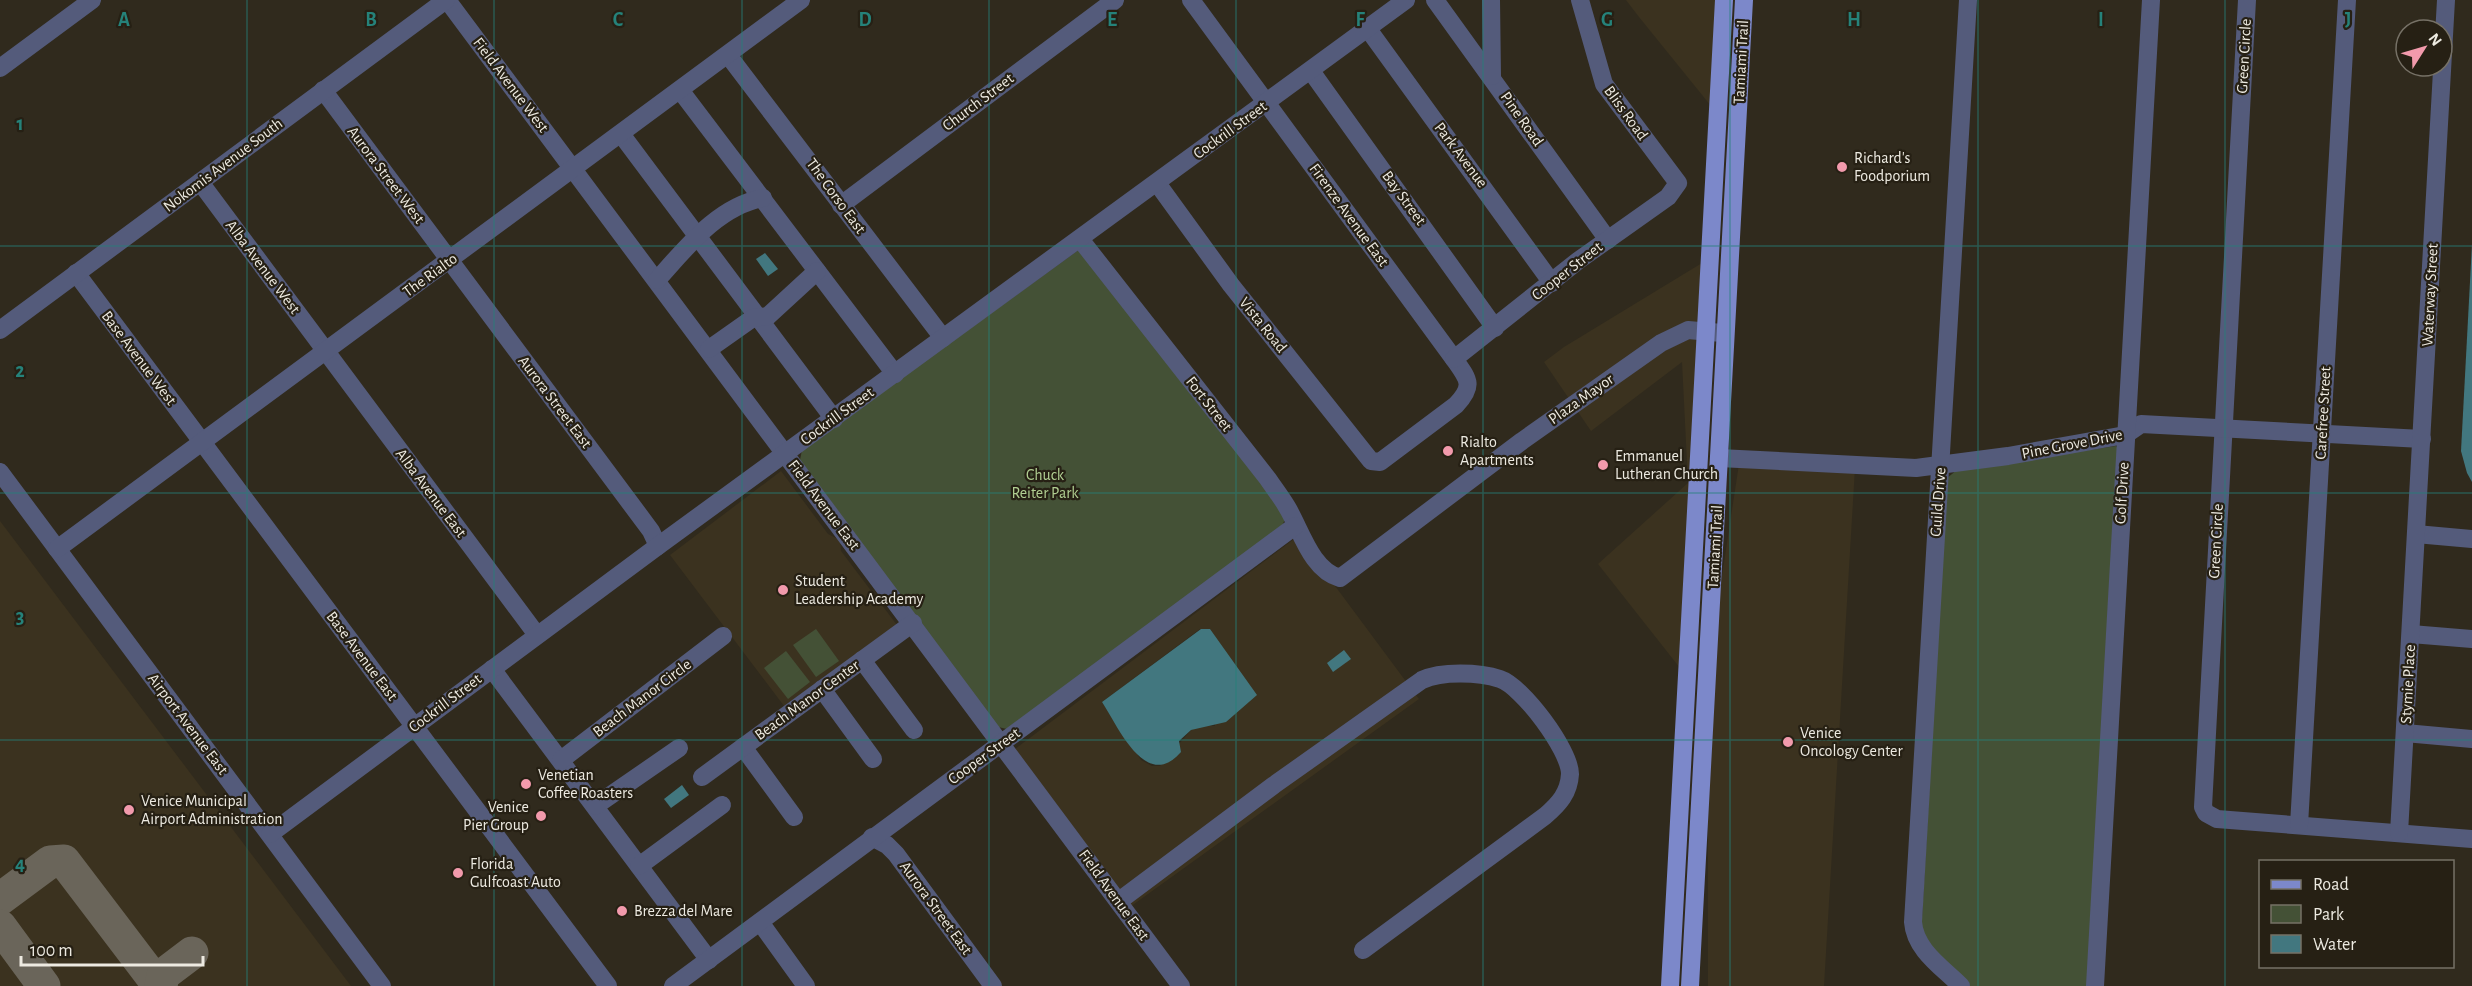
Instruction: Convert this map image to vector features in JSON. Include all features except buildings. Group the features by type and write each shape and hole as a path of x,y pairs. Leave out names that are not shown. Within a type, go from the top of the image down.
{"main road":[{"name":"Tamiami Trail","path":"1670,986 1724,0"},
{"name":"Tamiami Trail","path":"1690,986 1744,0"}],"street":[{"path":"0,68 92,0"},
{"name":"Nokomis Avenue South","path":"0,330 446,0"},
{"name":"Field Avenue West","path":"446,0 574,170"},
{"name":"The Rialto","path":"57,549 574,170 801,0"},
{"name":"Church Street","path":"841,205 1115,0"},
{"name":"Firenze Avenue East","path":"1191,0 1454,359 1468,383 1467,394 1427,426"},
{"name":"Cockrill Street","path":"270,834 658,546 1406,0"},
{"name":"Pine Road","path":"1435,0 1608,240"},
{"path":"1491,0 1492,76"},
{"name":"Bliss Road","path":"1580,0 1604,84 1678,183"},
{"name":"Guild Drive","path":"1961,986 1917,943 1912,922 1968,0"},
{"name":"Golf Drive","path":"2095,986 2151,0"},
{"name":"Green Circle","path":"2247,0 2202,801 2206,813 2217,819 2472,839"},
{"name":"Carefree Street","path":"2299,825 2347,0"},
{"name":"Waterway Street","path":"2416,534 2446,0"},
{"name":"Park Avenue","path":"1368,29 1552,282"},
{"name":"The Corso East","path":"728,55 943,338"},
{"name":"Bay Street","path":"1311,71 1495,328"},
{"name":"Aurora Street West","path":"323,90 450,260"},
{"path":"680,90 895,374"},
{"path":"621,134 834,418"},
{"name":"Field Avenue East","path":"574,170 1181,986"},
{"name":"Alba Avenue West","path":"200,182 326,351"},
{"name":"Vista Road","path":"1156,183 1231,285 1367,456 1375,462 1380,462 1427,426"},
{"name":"Cooper Street","path":"1454,359 1552,282 1668,197 1678,183"},
{"path":"657,280 698,235 749,201 763,198"},
{"name":"Fort Street","path":"1080,239 1268,479 1288,509 1308,548 1329,575"},
{"name":"Aurora Street East","path":"450,260 651,531 658,546"},
{"path":"709,350 758,317 768,316 817,271"},
{"name":"Base Avenue West","path":"76,273 202,442"},
{"name":"Plaza Mayor","path":"1329,575 1340,578 1522,441 1660,343 1688,330 1726,334"},
{"name":"Alba Avenue East","path":"326,351 537,635"},
{"name":"Pine Grove Drive","path":"1719,458 1904,468 1941,466 2125,435 2141,424 2422,439"},
{"name":"Base Avenue East","path":"202,442 608,986"},
{"name":"Airport Avenue East","path":"0,472 382,986"},
{"name":"Cooper Street","path":"673,986 1295,526"},
{"path":"2416,534 2472,538"},
{"name":"Stymie Place","path":"2399,833 2416,534"},
{"name":"Beach Manor Center","path":"702,777 913,623"},
{"path":"2410,634 2472,639"},
{"name":"Beach Manor Circle","path":"561,760 723,636"},
{"path":"862,660 914,730"},
{"path":"492,669 709,960"},
{"path":"1119,901 1274,785 1422,680 1436,673 1501,679 1521,691 1565,756 1570,771 1563,799 1545,816 1363,950"},
{"path":"822,689 873,759"},
{"path":"2405,733 2472,739"},
{"path":"742,747 795,818"},
{"path":"595,806 679,748"},
{"path":"639,866 722,805"},
{"name":"Aurora Street East","path":"872,837 896,854 993,986"},
{"path":"760,922 807,986"}],"shaded area":[{"path":"1626,0 1716,0 1711,106 1639,17"},
{"path":"1702,263 1680,668 1598,564 1688,483 1682,362 1591,431 1544,362 1564,347"},
{"path":"1739,464 1855,468 1824,986 1708,986 1708,782 1720,589"},
{"name":"Student Leadership Academy","path":"781,471 828,534 840,540 841,551 897,625 788,706 784,706 670,555"},
{"path":"0,521 351,986 0,986"},
{"path":"1298,536 1419,699 1123,912 1007,755","holes":["1200,629 1210,629 1215,726 1203,725 1191,730 1160,766 1152,766 1141,760 1102,702"]}],"green space":[{"name":"Chuck Reiter Park","path":"1080,249 1274,495 1285,519 1282,526 1007,729 998,727 800,460 802,450"},
{"path":"2116,446 2119,449 2089,986 1970,986 1934,953 1921,935 1947,478 1957,470"},
{"path":"816,629 839,661 816,677 793,645"},
{"path":"786,651 810,682 788,699 764,668"}],"water":[{"path":"2472,244 2472,482 2461,451"},
{"path":"765,253 778,269 768,276 756,259"},
{"path":"1201,629 1210,629 1257,695 1226,722 1191,730 1179,741 1181,752 1168,762 1156,765 1145,761 1125,740 1102,702"},
{"path":"1344,650 1351,659 1333,672 1327,663"},
{"path":"682,785 689,795 671,808 664,799"}],"taxiway":[{"path":"0,899 50,862 64,861 159,986"},
{"path":"0,926 44,986"},
{"path":"161,986 163,975 192,953"}],"place":[{"name":"Richard's Foodporium","path":"1842,167"},
{"name":"Rialto Apartments","path":"1448,451"},
{"name":"Emmanuel Lutheran Church","path":"1603,465"},
{"name":"Student Leadership Academy","path":"783,590"},
{"name":"Venice Oncology Center","path":"1788,742"},
{"name":"Venetian Coffee Roasters","path":"526,784"},
{"name":"Venice Municipal Airport Administration","path":"129,810"},
{"name":"Venice Pier Group","path":"541,816"},
{"name":"Florida Gulfcoast Auto","path":"458,873"},
{"name":"Brezza del Mare","path":"622,911"}]}
